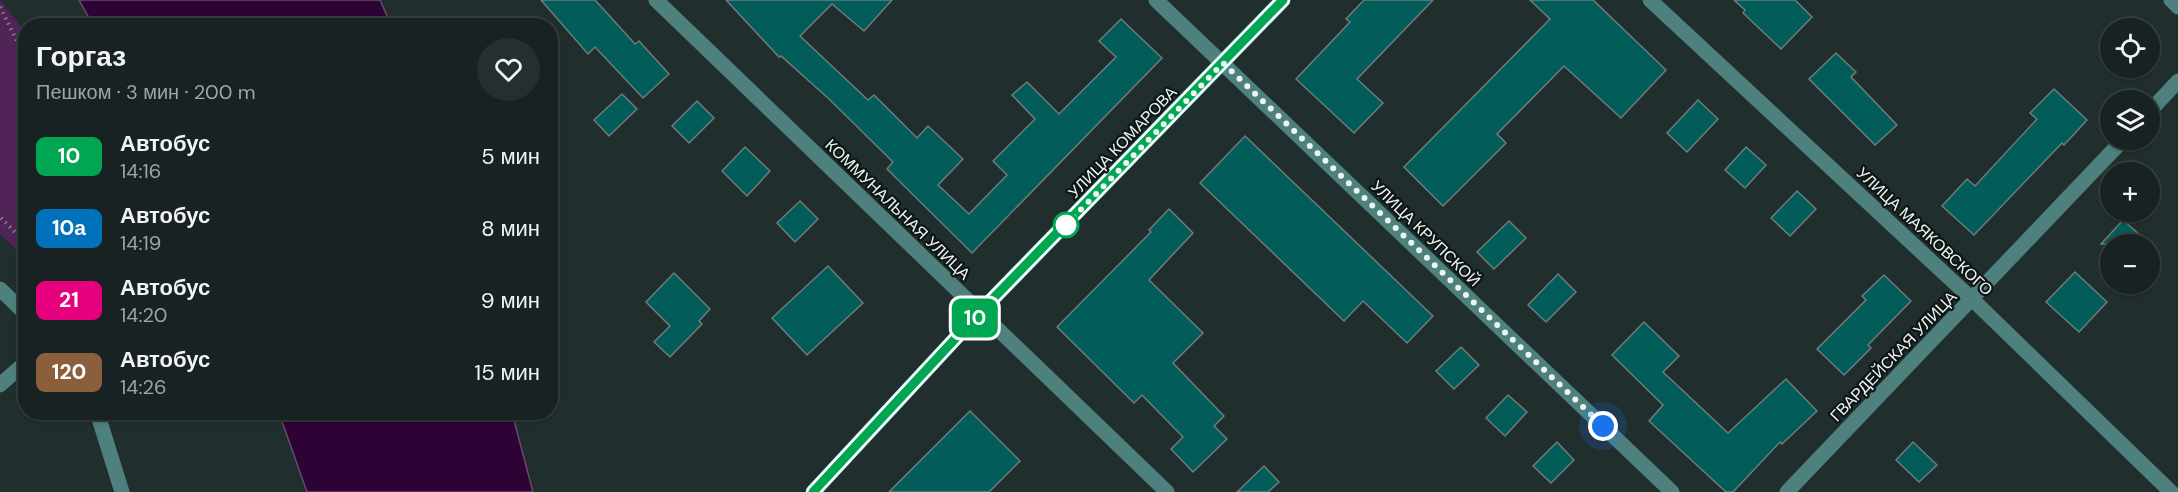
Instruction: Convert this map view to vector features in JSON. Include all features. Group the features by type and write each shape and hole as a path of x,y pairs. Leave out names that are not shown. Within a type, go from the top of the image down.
{"main road":[{"name":"УЛИЦА КОМАРОВА","path":"813,492 979,313 1283,0"}],"street":[{"name":"КОММУНАЛЬНАЯ УЛИЦА","path":"656,0 1167,492"},
{"name":"УЛИЦА КРУПСКОЙ","path":"1156,0 1672,492"},
{"name":"УЛИЦА МАЯКОВСКОГО","path":"1650,0 1973,300 2171,492"},
{"path":"2171,0 2178,7"},
{"path":"2160,100 2178,81"},
{"name":"ГВАРДЕЙСКАЯ УЛИЦА","path":"1787,492 1973,300 2114,150"},
{"path":"0,289 18,306"},
{"path":"0,385 18,369"},
{"path":"100,420 122,492"}],"path":[{"path":"0,7 18,43"},
{"path":"0,218 18,235"}],"shaded area":[{"path":"0,0 18,23 18,251 0,234"},
{"path":"79,0 380,0 388,18 89,18"},
{"path":"281,420 514,420 533,492 307,492"}],"building":[{"path":"541,0 595,0 635,44 639,41 669,74 643,98 595,47 588,54"},
{"path":"726,0 892,0 864,31 832,4 800,36 868,100 874,95 917,138 928,126 963,159 938,185 969,214 1007,175 993,161 1035,119 1012,95 1027,82 1059,114 1116,57 1099,41 1121,19 1162,58 972,253 887,169 893,162 829,99 781,56 779,57"},
{"path":"1364,0 1433,0 1357,79 1383,103 1354,133 1296,79 1350,22 1346,19"},
{"path":"1530,0 1593,0 1666,70 1621,118 1564,66 1497,134 1506,143 1443,206 1404,167 1550,19"},
{"path":"1734,0 1795,0 1812,17 1781,49 1743,13 1745,10"},
{"path":"1836,53 1856,72 1851,77 1897,125 1875,145 1809,79"},
{"path":"2054,89 2087,120 1974,235 1942,206 1967,179 1975,186 2037,119 2030,113"},
{"path":"622,94 637,109 609,136 594,120"},
{"path":"1698,100 1718,119 1687,152 1667,133"},
{"path":"697,101 714,118 689,143 672,126"},
{"path":"1245,136 1433,316 1407,343 1363,301 1344,321 1200,183"},
{"path":"745,147 770,171 747,196 722,171"},
{"path":"1746,147 1766,165 1745,188 1725,170"},
{"path":"1797,191 1816,209 1790,236 1771,218"},
{"path":"800,201 818,219 795,242 777,223"},
{"path":"1169,209 1193,233 1149,280 1203,333 1173,363 1224,416 1214,426 1227,439 1193,472 1171,449 1183,437 1142,395 1134,403 1057,327 1151,232 1149,230"},
{"path":"1509,221 1526,238 1494,269 1477,252"},
{"path":"2121,222 2125,222 2139,234 2110,234"},
{"path":"828,266 863,303 807,355 772,318"},
{"path":"2075,272 2107,302 2079,332 2046,302"},
{"path":"674,273 710,309 699,321 702,324 670,357 654,342 670,326 646,302"},
{"path":"1558,274 1576,292 1546,322 1528,305"},
{"path":"1884,275 1911,301 1868,345 1871,348 1844,375 1817,349 1866,300 1862,296"},
{"path":"1644,322 1679,356 1663,372 1728,433 1786,379 1817,411 1782,444 1780,442 1733,492 1726,492 1649,421 1663,405 1612,355"},
{"path":"1461,347 1479,365 1454,389 1436,371"},
{"path":"1508,395 1527,412 1505,436 1486,418"},
{"path":"970,411 1020,461 989,492 889,492"},
{"path":"1557,442 1574,460 1551,483 1533,466"},
{"path":"1913,442 1937,465 1919,482 1896,460"},
{"path":"1264,466 1279,482 1268,492 1237,492"}],"bus line":[{"name":"10","path":"813,492 979,313 1283,0"}],"route":[{"path":"1066,225 1223,63 1603,426"}]}
